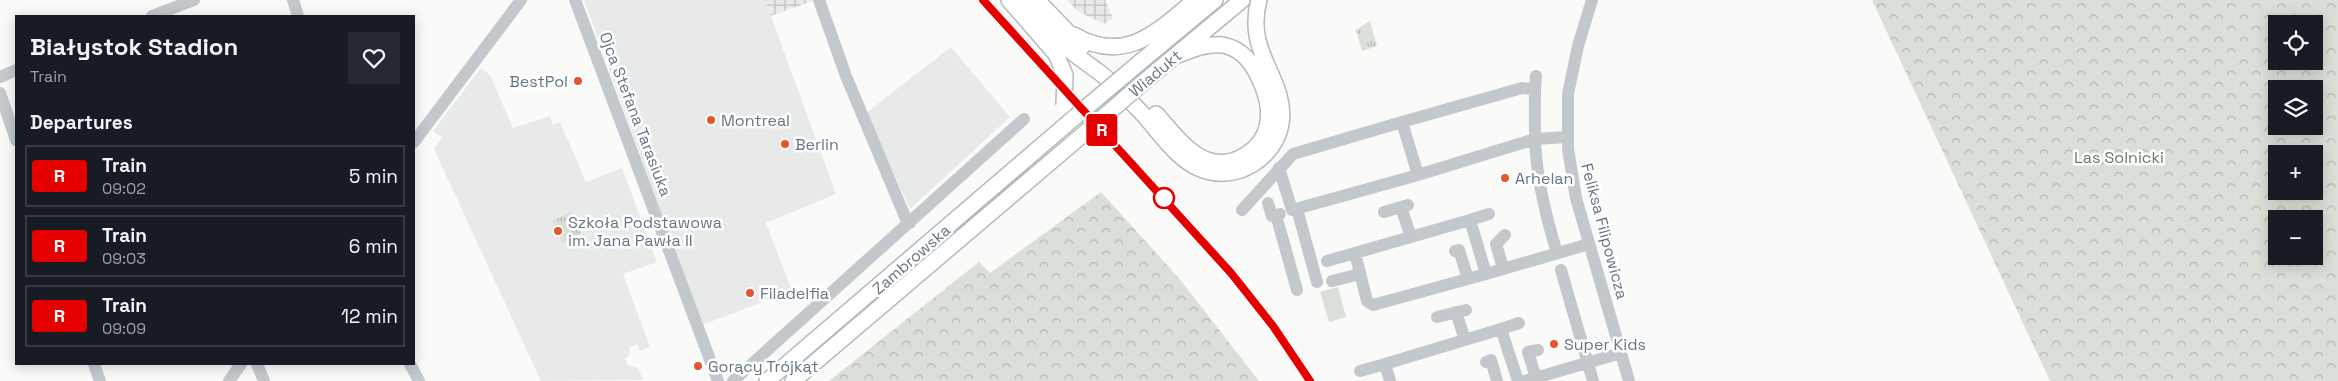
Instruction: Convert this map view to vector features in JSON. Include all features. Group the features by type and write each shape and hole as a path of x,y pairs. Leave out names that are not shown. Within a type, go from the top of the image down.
{"main road":[{"path":"1009,0 1056,54 1065,75 1064,105 1050,132 1030,156"},
{"path":"1022,0 1067,48 1108,80 1138,109 1183,158 1203,170 1223,173 1248,167 1263,157 1275,140 1281,124 1280,100 1257,40 1255,18 1259,0"},
{"path":"1037,0 1061,27 1140,97 1196,154 1216,162 1230,162 1255,149 1266,133 1270,111 1264,87 1250,61 1235,49 1224,46 1200,47 1175,56"},
{"path":"1061,27 1085,41 1099,46 1126,45 1149,37 1195,0"},
{"name":"Wiadukt","path":"1054,136 1215,0"},
{"name":"Wiadukt","path":"1068,147 1242,0"},
{"name":"Zambrowska","path":"768,381 1054,136"},
{"name":"Zambrowska","path":"793,381 1068,147"}],"street":[{"path":"155,15 194,0"},
{"path":"293,0 298,15"},
{"path":"415,141 520,0"},
{"name":"Ojca Stefana Tarasiuka","path":"575,0 718,381"},
{"name":"Zambrowska","path":"819,0 846,76 906,219 910,224"},
{"name":"Feliksa Filipowicza","path":"1592,0 1572,68 1568,94 1567,137 1576,198 1629,381"},
{"path":"0,77 15,70"},
{"path":"1242,210 1290,156 1296,152 1536,83 1535,139 1544,212 1556,253"},
{"path":"0,93 15,137"},
{"name":"Zambrowska","path":"732,381 910,224 1024,119"},
{"path":"1402,122 1418,175"},
{"path":"1268,203 1272,216 1418,175 1535,139 1567,137"},
{"path":"1279,168 1318,282"},
{"path":"1384,212 1406,206 1411,237"},
{"path":"1327,261 1489,214"},
{"path":"1276,215 1297,290"},
{"path":"1470,220 1486,274"},
{"path":"1503,268 1496,244 1505,235"},
{"path":"1355,253 1367,301 1373,305 1589,244"},
{"path":"1455,251 1459,250 1468,279"},
{"path":"1561,270 1593,381"},
{"path":"1332,281 1360,274"},
{"path":"1437,317 1461,311 1465,340"},
{"path":"1360,371 1519,323"},
{"path":"1501,329 1518,381"},
{"path":"1538,350 1528,352 1530,379 1621,353"},
{"path":"1486,362 1491,360 1497,381"},
{"path":"1385,364 1390,381"},
{"path":"94,365 100,381"},
{"path":"229,381 240,365"},
{"path":"257,365 264,381"},
{"path":"411,365 419,381"}],"shaded area":[{"path":"584,0 765,0 836,194 766,223 792,291 702,325"},
{"path":"765,0 815,0 771,16"},
{"path":"1067,0 1105,0 1113,18 1104,24 1079,12"},
{"path":"951,47 1010,117 910,209 866,113"},
{"name":"Szkoła Podstawowa im. Jana Pawła II","path":"481,68 490,75 513,128 550,116 553,125 560,122 586,182 622,168 657,262 623,274 650,347 640,351 637,344 630,347 629,356 625,359 629,366 638,368 643,380 541,381 434,149 442,138 433,131"}],"green space":[{"name":"Las Solnicki","path":"1872,0 2338,0 2338,381 2050,381"},
{"path":"1370,21 1377,46 1362,51 1356,30"},
{"path":"1101,192 1178,277 1259,381 829,381 979,262 990,273"},
{"path":"571,212 581,234 562,242 552,221"},
{"path":"1338,287 1346,317 1329,322 1320,292"}],"railway":[{"path":"983,0 1223,263 1273,327 1310,381"}],"train":[{"name":"R","path":"983,0 1231,273 1273,326 1310,381"}],"place":[{"name":"BestPol","path":"578,81"},
{"name":"Montreal","path":"711,120"},
{"name":"Berlin","path":"785,144"},
{"name":"Arhelan","path":"1505,178"},
{"name":"Szkoła Podstawowa im. Jana Pawła II","path":"558,231"},
{"name":"Filadelfia","path":"750,293"},
{"name":"Super Kids","path":"1554,344"},
{"name":"Gorący Trójkąt","path":"698,366"}]}
